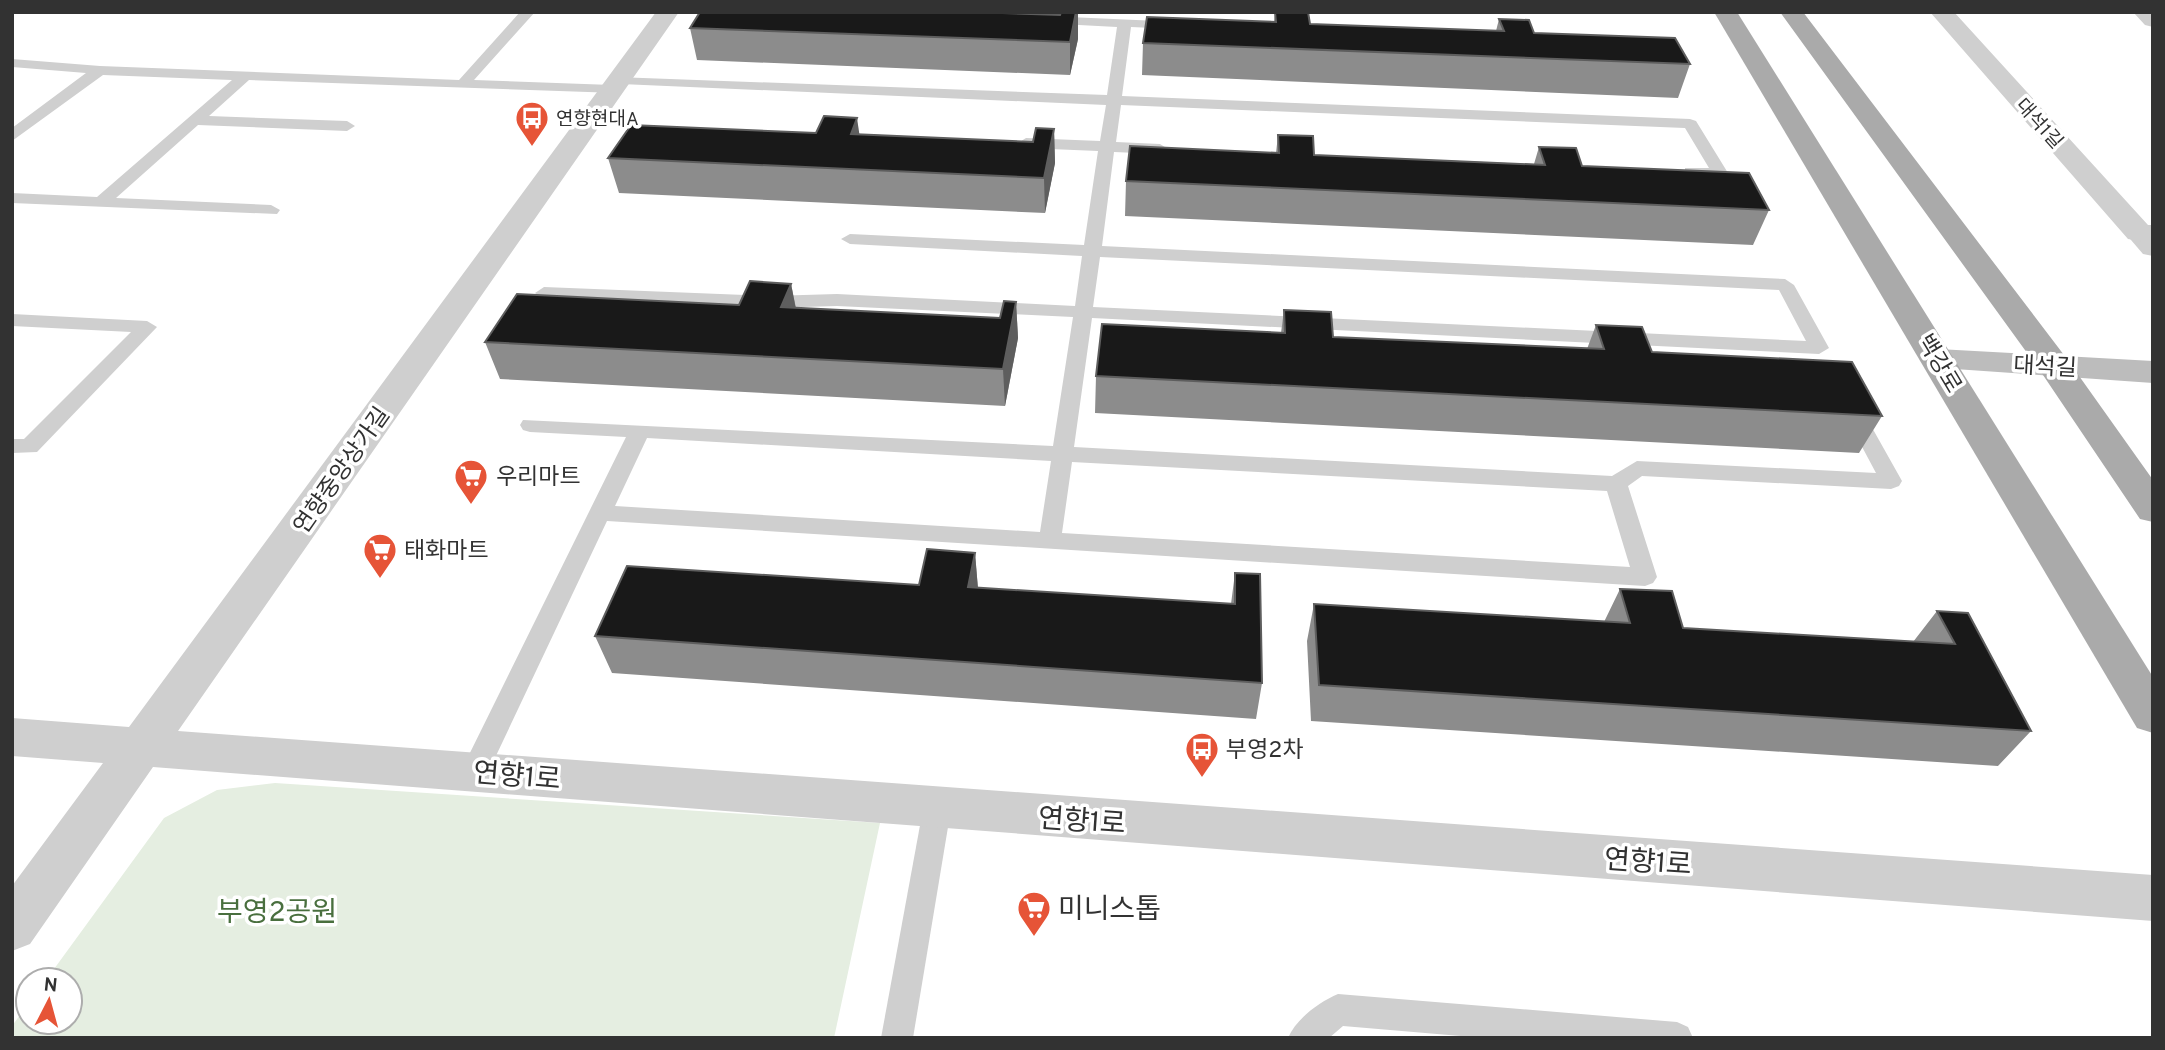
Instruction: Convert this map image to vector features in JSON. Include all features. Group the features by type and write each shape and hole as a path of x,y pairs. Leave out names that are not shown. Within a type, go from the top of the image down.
{"main road":[{"name":"백강로","path":"1725,12 2153,715"},
{"path":"1791,12 2055,367 2153,509"},
{"name":"대석길","path":"1938,360 2153,372"}],"street":[{"name":"연향중앙상가길","path":"12,927 668,12"},
{"name":"대석1길","path":"1941,12 2148,238"},
{"path":"2144,12 2153,20"},
{"name":"연향1로","path":"12,737 937,809 2153,898"}],"lane":[{"path":"463,85 528,12"},
{"path":"1031,20 1193,26"},
{"path":"1050,540 1105,146 1125,23"},
{"path":"12,63 100,71 463,85 617,85 1112,100 1690,124 1720,173 1678,171"},
{"path":"12,136 100,71"},
{"path":"101,202 244,76"},
{"path":"192,120 347,126"},
{"path":"1010,142 1175,149"},
{"path":"12,198 271,210"},
{"path":"850,239 1785,285 1832,372"},
{"path":"544,293 770,302 837,300 1819,348"},
{"path":"12,320 147,327 29,447 12,446"},
{"path":"530,425 1616,484 1637,468 1891,481 1845,397"},
{"path":"475,771 640,431"},
{"path":"600,513 1645,577 1616,484"},
{"path":"897,1038 937,809"},
{"path":"1304,1038 1338,1010 1677,1038"}],"green space":[{"name":"부영2공원","path":"275,783 880,823 834,1038 12,1038 14,1023 14,1036 84,1036 84,966 56,966 164,818 217,790"}],"building":[{"path":"700,12 972,12 1060,15 1061,12 1076,12 1070,42 690,28"},
{"path":"1275,12 1308,12 1310,24 1504,31 1499,19 1529,20 1534,33 1675,38 1690,64 1143,43 1147,17 1276,22"},
{"path":"824,116 857,118 851,134 1033,142 1036,128 1054,129 1044,178 608,158 631,125 816,133"},
{"path":"1278,135 1313,136 1314,155 1545,165 1539,147 1576,148 1582,166 1749,173 1769,210 1126,181 1130,146 1279,153"},
{"path":"750,281 791,284 781,307 1000,318 1004,301 1016,302 1003,369 485,342 517,294 739,305"},
{"path":"1284,310 1331,312 1333,337 1604,349 1596,325 1642,327 1652,352 1852,362 1882,416 1096,376 1102,324 1285,333"},
{"path":"927,549 975,553 968,587 1235,604 1235,573 1260,574 1262,683 595,636 627,566 919,585"},
{"path":"1620,589 1672,591 1683,628 1955,644 1937,611 1968,613 2031,731 1319,685 1314,604 1630,623"}],"place":[{"name":"연향현대A","path":"532,148"},
{"name":"우리마트","path":"471,506"},
{"name":"태화마트","path":"380,580"},
{"name":"부영2차","path":"1202,779"},
{"name":"미니스톱","path":"1034,938"}]}
